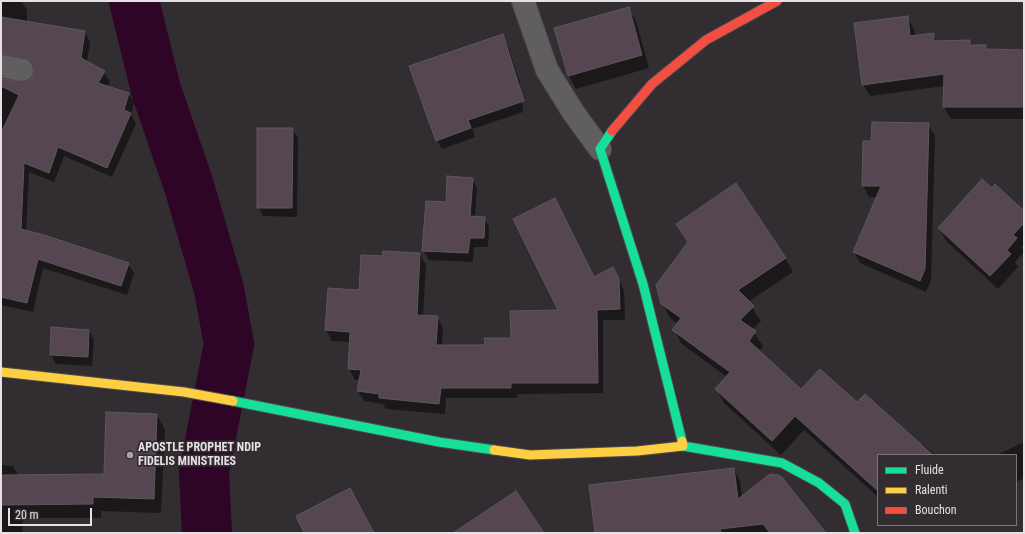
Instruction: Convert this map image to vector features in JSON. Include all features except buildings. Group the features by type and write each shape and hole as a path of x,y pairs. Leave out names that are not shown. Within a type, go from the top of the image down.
{"street":[{"path":"523,1 547,70 573,112 600,149 643,284 683,446"},
{"path":"600,149 620,120 652,84 706,40 777,1"},
{"path":"1,66 22,70"},
{"path":"1,372 184,392 329,419 439,442 530,455 637,451 683,446 782,463 819,483 845,504 855,533"}],"waterway":[{"path":"134,1 156,90 189,186 219,289 229,344 204,472 207,533"}],"traffic: fast":[{"path":"612,131 600,149 643,284 682,441"},
{"path":"233,401 439,442 494,450"},
{"path":"683,446 782,463 819,483 845,504 855,533"}],"traffic: slow":[{"path":"1,372 184,392 233,401"},
{"path":"494,450 530,455 637,451 683,446 682,441"}],"traffic: jam":[{"path":"612,131 652,84 706,40 777,1"}],"place":[{"name":"APOSTLE PROPHET NDIP FIDELIS MINISTRIES","path":"130,455"}]}
